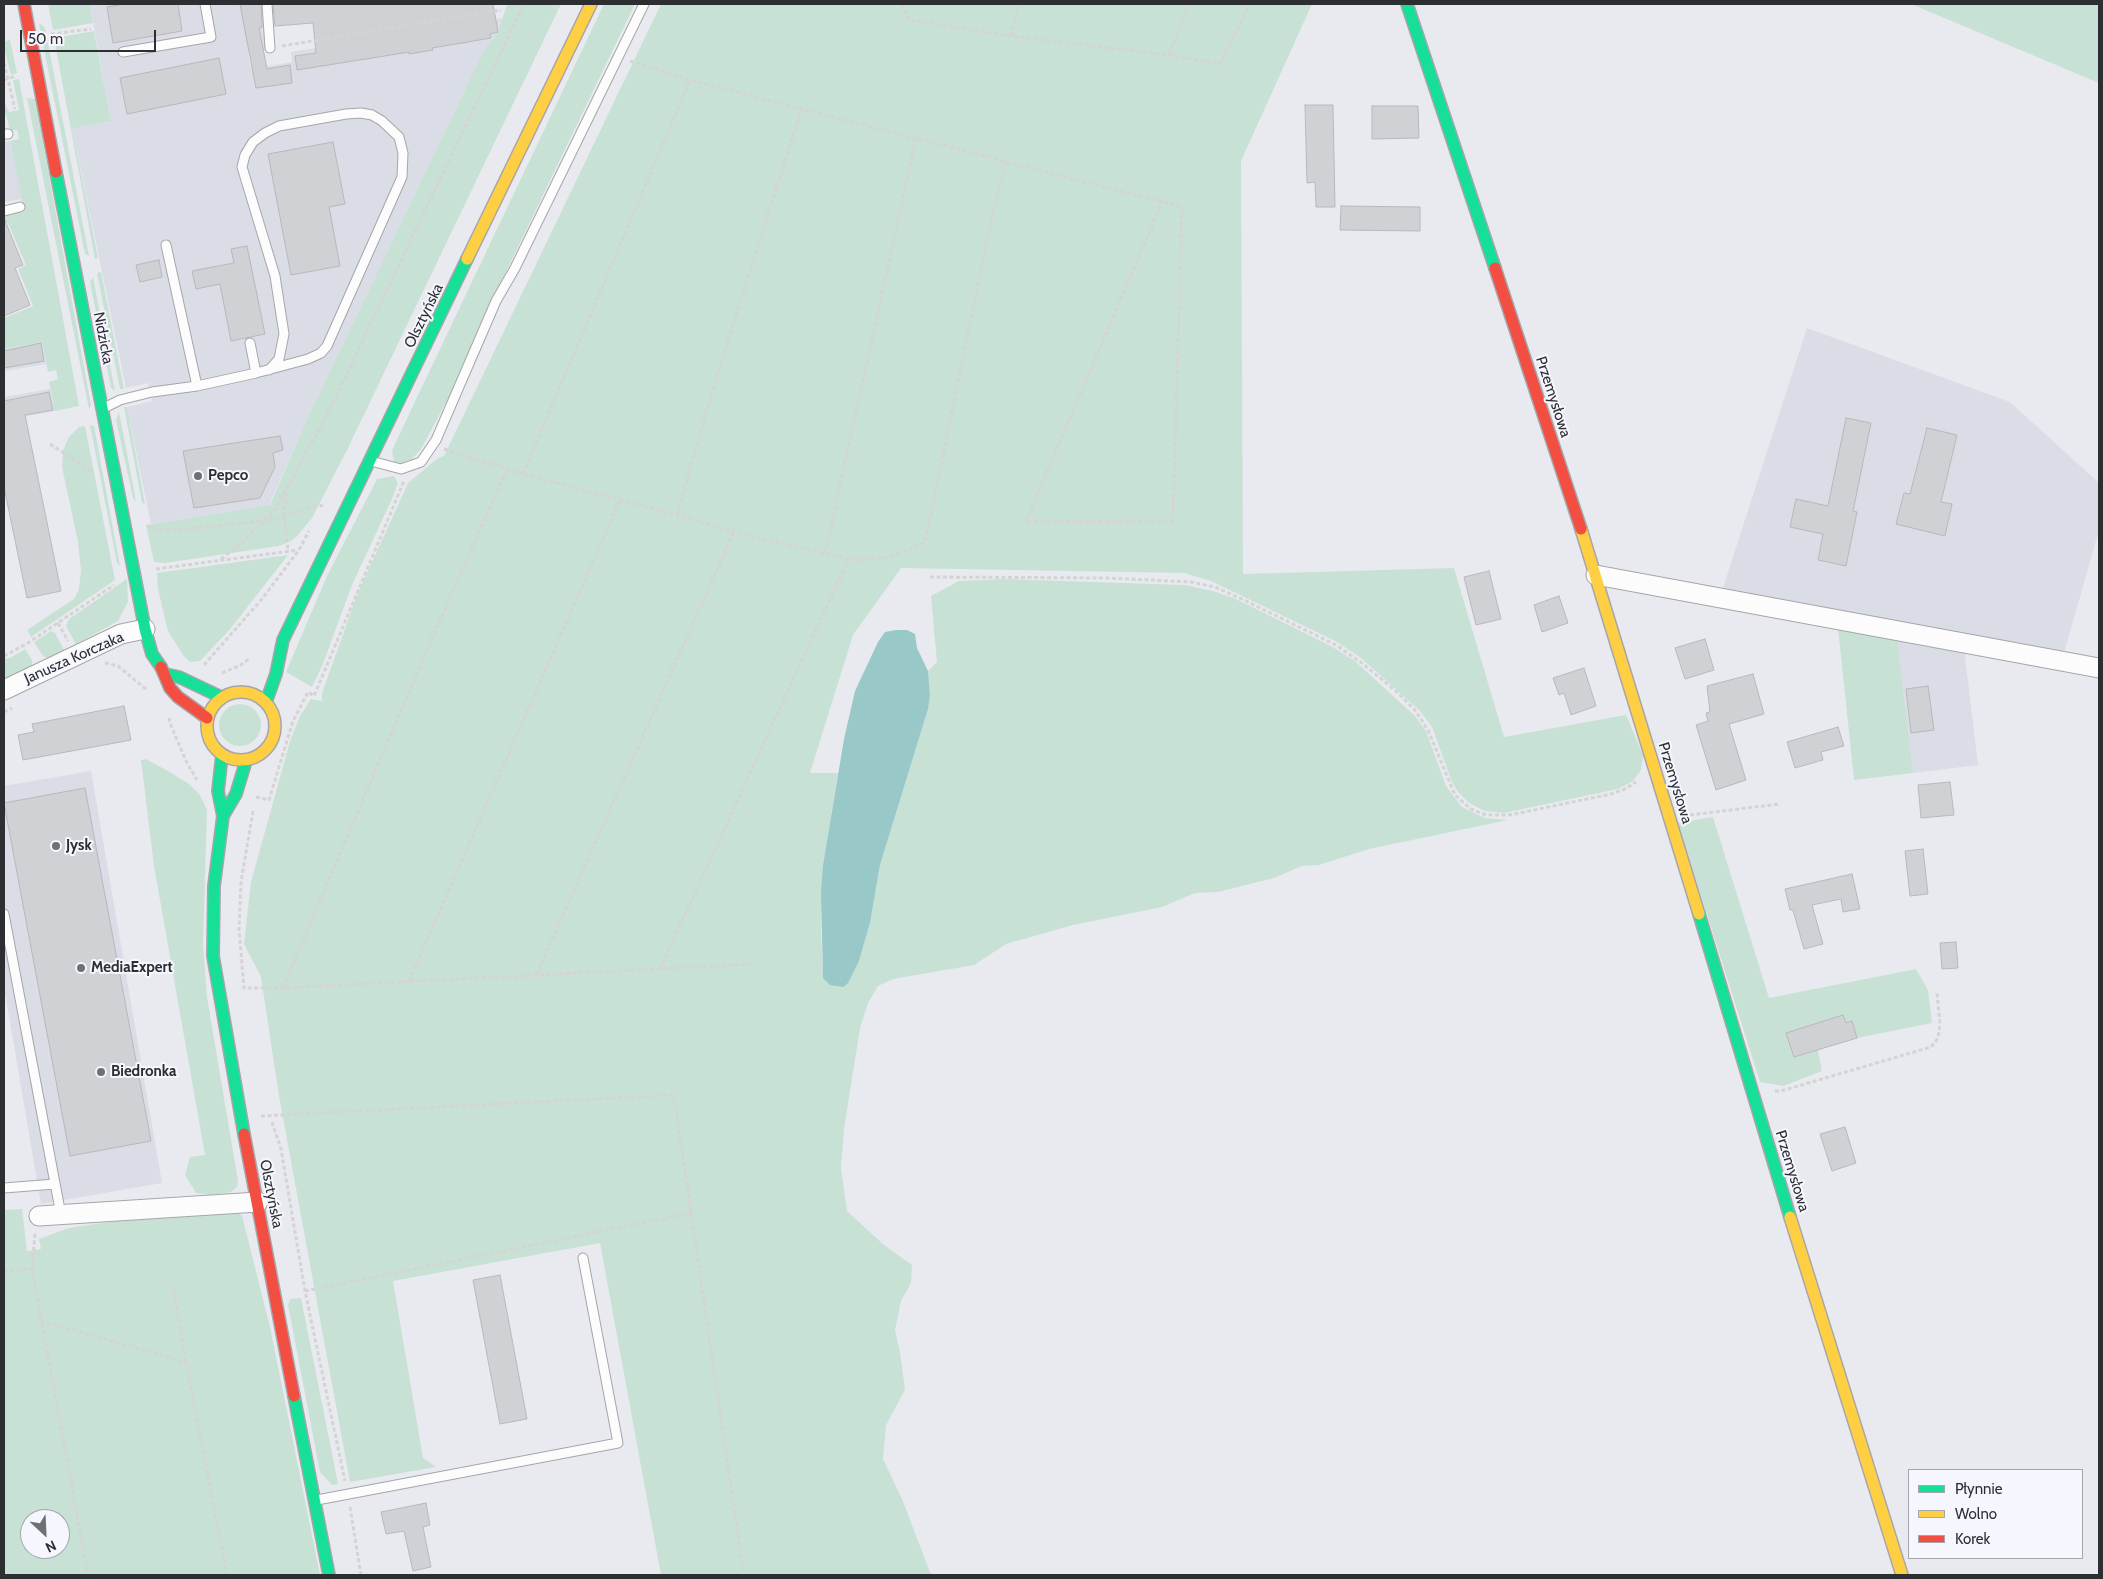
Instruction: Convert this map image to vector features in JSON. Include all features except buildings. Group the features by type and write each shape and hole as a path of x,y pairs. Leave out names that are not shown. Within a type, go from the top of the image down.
{"street":[{"name":"Nidzicka","path":"24,4 145,629 152,654 165,674 170,688 178,697 207,718"},
{"name":"Olsztyńska","path":"266,702 276,674 283,640 591,4"},
{"name":"Przemysłowa","path":"1407,4 1596,575 1809,1279 1902,1575"},
{"path":"1596,575 2099,668"},
{"name":"Janusza Korczaka","path":"4,690 121,634 145,629"},
{"name":"Olsztyńska","path":"266,659 283,640"},
{"path":"165,674 179,677 222,697"},
{"path":"249,692 255,678"},
{"path":"239,692 249,692 266,702 272,711 275,721 275,732 272,742 265,751 246,761 234,760 222,755 214,748 208,739 206,729 207,718 212,706 222,697 239,692"},
{"name":"Olsztyńska","path":"222,755 218,791 223,816 214,886 213,956 224,1033 329,1575"},
{"name":"Olsztyńska","path":"223,816 236,794 246,761"},
{"path":"39,1216 258,1202"}],"lane":[{"path":"123,52 211,37 205,4"},
{"path":"267,4 270,48"},
{"path":"371,461 401,469 421,462 432,445 496,301 515,268 644,4"},
{"path":"102,409 120,400 152,392 197,386 256,373 268,370 308,360 321,353 327,346 402,177 403,153 399,137 387,124 372,115 362,113 346,114 279,126 253,142 245,155 242,166 275,276 284,334 279,359 268,370"},
{"path":"4,210 20,207"},
{"path":"166,244 197,386"},
{"path":"250,343 256,373"},
{"path":"4,914 61,1216"},
{"path":"4,1188 55,1184"},
{"path":"315,1501 618,1443 583,1258"}],"path":[{"path":"221,559 264,521 276,508 286,490 331,407 524,4"},
{"path":"902,4 909,20 1011,36 1168,55 1220,64 1250,4"},
{"path":"1011,36 1019,4"},
{"path":"1168,55 1189,4"},
{"path":"270,48 501,10"},
{"path":"51,34 91,29"},
{"path":"618,57 690,80 1182,207 1173,521 1026,522 1162,202"},
{"path":"4,63 6,79 15,109"},
{"path":"6,79 21,75"},
{"path":"523,474 690,80"},
{"path":"678,515 718,372 802,108"},
{"path":"825,554 916,138"},
{"path":"432,445 523,474 678,515 734,532 825,554 860,560 887,557 925,544 991,221 1006,161"},
{"path":"50,444 98,476"},
{"path":"255,797 269,800 294,721 308,692 314,696 405,477 401,469"},
{"path":"283,988 507,469"},
{"path":"286,490 284,515 288,550"},
{"path":"409,981 620,500"},
{"path":"144,526 160,530 174,530 264,521 323,505"},
{"path":"536,975 734,532"},
{"path":"4,656 28,643 119,582 118,577 221,559 299,550 262,599 198,672"},
{"path":"660,969 849,558"},
{"path":"930,577 1107,578 1191,582 1215,587 1336,644 1397,692 1416,710 1428,730 1455,795 1471,809 1486,815 1510,815 1625,790 1639,779 1652,760"},
{"path":"215,673 225,673 234,670 250,658"},
{"path":"98,666 104,663 118,666 148,691"},
{"path":"204,665 210,670"},
{"path":"4,712 16,706"},
{"path":"171,710 169,721 187,763 200,784"},
{"path":"1670,818 1779,804"},
{"path":"248,842 242,882 239,930 244,988 283,988 755,964"},
{"path":"1751,1086 1763,1090 1781,1091 1931,1047 1938,1038 1940,1023 1937,993"},
{"path":"287,1114 674,1095 743,1570"},
{"path":"272,1122 281,1149 305,1291 348,1494 361,1575"},
{"path":"305,1291 691,1213"},
{"path":"39,1216 34,1242 32,1269 88,1575"},
{"path":"4,1271 32,1269"},
{"path":"174,1287 186,1362 227,1575"},
{"path":"41,1321 186,1362"}],"shaded area":[{"path":"261,4 268,50 248,53 251,69 292,62 291,52 502,18 498,32 482,54 307,419 269,505 151,524 127,407 152,401 148,383 126,388 72,127 111,121 90,5"},
{"path":"10,141 22,199 4,202 4,143"},
{"path":"1807,328 2010,402 2099,483 2099,530 2064,653 1723,588"},
{"path":"42,342 46,364 4,371 4,349"},
{"path":"50,389 55,411 4,420 4,397"},
{"path":"1897,635 1964,648 1978,765 1913,773"},
{"path":"91,771 162,1183 41,1204 4,987 4,786"}],"green space":[{"path":"48,4 94,4 90,6 93,23 53,30"},
{"path":"507,4 561,4 347,450 312,518 291,541 279,546 165,563 154,562 146,525 270,505 307,419 482,54 498,32"},
{"path":"604,4 635,4 479,328 458,380 421,449 412,459 401,463 394,463 392,450"},
{"path":"661,4 1312,4 1241,161 1243,574 1454,568 1504,737 1626,715 1643,755 1641,770 1633,781 1618,789 1504,813 1485,811 1469,803 1458,792 1452,782 1432,727 1419,710 1361,658 1337,642 1211,581 1184,573 901,568 853,635 810,773 838,773 823,865 821,931 823,977 859,961 870,923 880,865 928,709 930,696 928,671 937,662 931,596 959,581 1003,579 1185,585 1234,598 1331,646 1355,661 1415,716 1426,731 1446,786 1462,807 1485,818 1508,820 1369,849 1319,865 1302,866 1274,878 1218,892 1195,893 1162,907 1073,925 1006,944 974,965 893,979 878,986 868,1003 860,1028 844,1129 841,1168 847,1211 884,1245 912,1265 911,1283 901,1301 895,1330 905,1390 886,1425 883,1459 902,1499 931,1575 661,1575 600,1243 393,1281 423,1458 436,1467 350,1482 279,1096 261,977 244,944 251,882 290,741 300,716 311,699 322,701 322,693 357,595 408,483 438,458 444,456"},
{"path":"1911,4 2099,4 2099,83"},
{"path":"39,24 45,28 89,256 85,254"},
{"path":"94,31 111,121 72,128 98,258 95,259 54,38"},
{"path":"10,40 17,73 11,75 4,47 4,42"},
{"path":"19,79 79,406 55,411 49,382 58,379 56,370 48,372 42,342 4,349 4,318 33,306 18,269 26,265 8,223 4,224 4,215 24,211 10,141 19,139 17,130 10,131 6,114 4,114 4,102 9,112 19,110 13,80"},
{"path":"27,98 35,99 91,405 89,409"},
{"path":"101,272 124,389 120,389 97,273"},
{"path":"93,277 115,391 111,388 90,282"},
{"path":"124,407 127,407 145,504 142,503"},
{"path":"119,412 136,501 133,498 116,420"},
{"path":"90,425 94,426 120,566 117,563"},
{"path":"85,426 115,580 31,637 27,630 74,599 79,589 81,570 78,542 62,467 63,450 69,437 79,427"},
{"path":"394,476 398,483 392,499 352,585 323,664 312,687 286,672 327,576 377,479"},
{"path":"288,555 231,628 200,661 190,662 183,655 168,631 158,589 157,573"},
{"path":"127,579 128,602 118,621 76,644 66,626 69,619"},
{"path":"1838,628 1897,635 1913,773 1854,780"},
{"path":"51,631 55,633 64,650 47,658 43,656 34,642"},
{"path":"25,649 32,660 32,665 4,679 4,659 10,658"},
{"path":"244,704 252,707 258,713 261,725 258,737 252,743 236,746 228,743 222,737 219,721 222,713 228,707"},
{"path":"146,759 189,784 200,795 207,810 203,944 207,997 238,1181 237,1187 231,1192 212,1195 196,1193 185,1175 190,1157 205,1155 154,866 141,760"},
{"path":"1713,817 1769,998 1916,969 1928,990 1932,1023 1817,1046 1822,1071 1783,1086 1760,1082 1678,823"},
{"path":"22,1209 27,1251 41,1249 39,1239 69,1228 141,1217 236,1210 242,1216 270,1327 320,1575 4,1575 4,1210"},
{"path":"301,1298 338,1484 332,1485 320,1472 288,1305 290,1299"}],"water":[{"path":"907,630 915,634 917,648 928,671 930,696 928,709 880,865 870,923 859,961 848,983 843,987 830,985 823,978 821,892 823,865 844,739 855,691 878,642 885,632"}],"traffic: fast":[{"path":"1407,4 1495,268"},
{"path":"56,172 145,629 152,654 161,667"},
{"path":"266,702 276,674 283,640 467,259"},
{"path":"165,674 179,677 221,697"},
{"path":"222,755 218,791 223,816 214,886 213,956 244,1134"},
{"path":"223,816 236,794 246,761"},
{"path":"1699,914 1790,1217"},
{"path":"294,1396 329,1575"}],"traffic: slow":[{"path":"467,259 591,4"},
{"path":"1581,529 1699,914"},
{"path":"234,692 248,692 260,697 270,707 275,719 275,726 275,733 270,745 260,755 248,760 234,760 222,755 212,745 207,733 207,719 212,707 222,697 234,692"},
{"path":"1790,1217 1902,1575"}],"traffic: jam":[{"path":"24,4 56,172"},
{"path":"1495,268 1581,529"},
{"path":"161,667 170,688 178,697 207,718"},
{"path":"244,1134 294,1396"}],"place":[{"name":"Pepco","path":"198,476"},
{"name":"Jysk","path":"56,846"},
{"name":"MediaExpert","path":"81,968"},
{"name":"Biedronka","path":"101,1072"}]}
